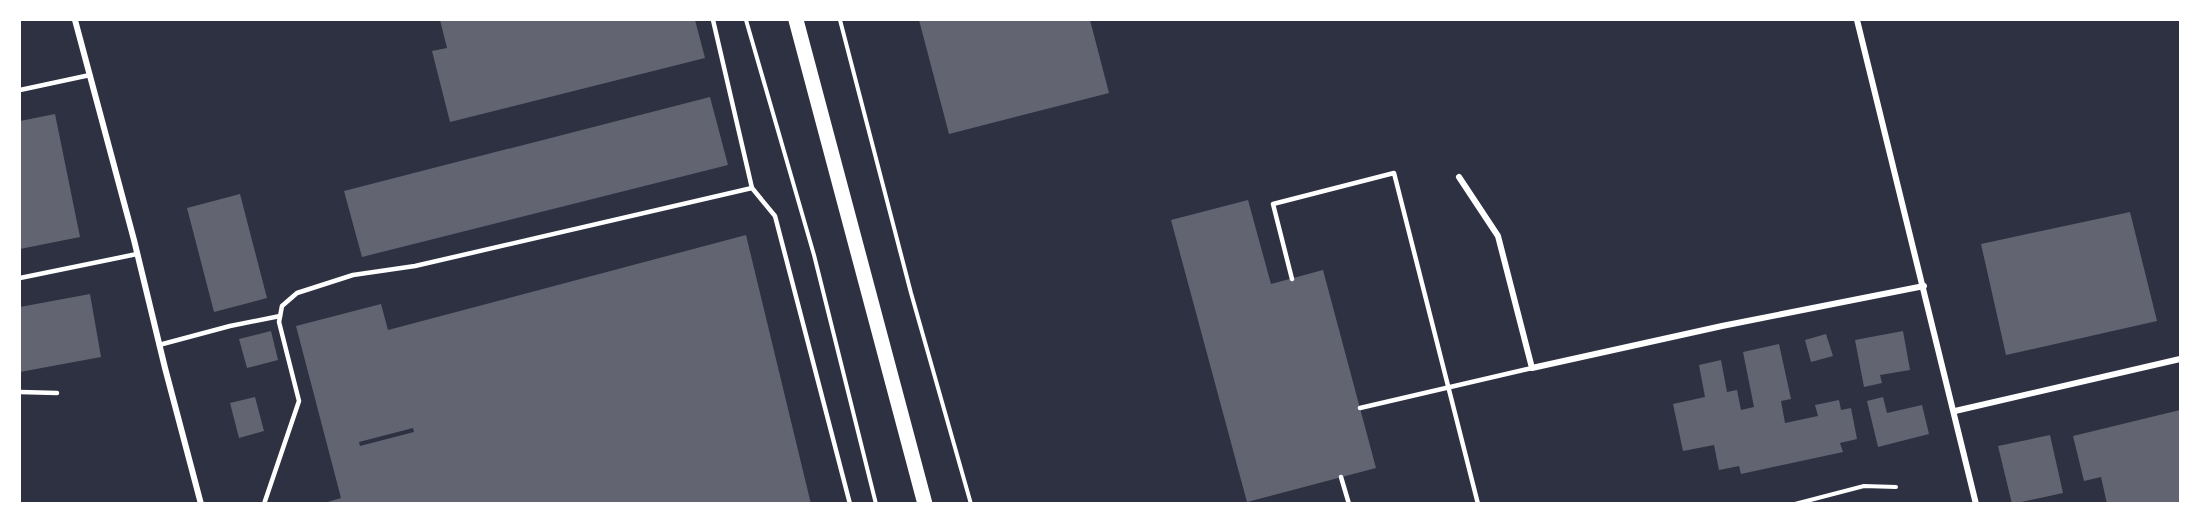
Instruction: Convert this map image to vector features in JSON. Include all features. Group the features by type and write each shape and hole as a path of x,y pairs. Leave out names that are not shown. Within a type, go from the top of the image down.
{"main road":[{"path":"796,20 925,504"}],"street":[{"path":"75,20 138,254 159,345 201,504"},
{"path":"1857,20 1955,411 1976,504"},
{"path":"1459,177 1498,236 1532,368 1722,326 1924,286"},
{"path":"1955,411 2181,359"}],"lane":[{"path":"713,20 752,188 775,216 850,504"},
{"path":"20,90 90,75"},
{"path":"1292,279 1273,204 1394,173 1478,504"},
{"path":"264,504 299,401 279,322 282,306 297,293 353,275 416,266 752,188"},
{"path":"20,278 138,254"},
{"path":"159,345 230,326 280,316"},
{"path":"1360,408 1532,368"},
{"path":"20,392 57,393"},
{"path":"1341,477 1349,504"}],"path":[{"path":"746,20 813,255 876,504"},
{"path":"840,20 911,293 971,504"},
{"path":"1796,504 1864,486 1896,487"}],"building":[{"path":"440,20 695,20 705,58 450,122 432,51 447,48"},
{"path":"919,20 1090,20 1109,93 949,134"},
{"path":"710,97 728,165 362,257 344,191"},
{"path":"55,114 80,237 20,249 20,121"},
{"path":"240,194 267,298 214,312 187,208"},
{"path":"1248,200 1271,284 1323,270 1376,468 1247,502 1171,220"},
{"path":"2130,212 2157,321 2006,355 1981,244"},
{"path":"746,235 811,504 321,504 341,498 296,326 381,304 388,330","holes":["413,428 414,432 360,446 359,442"]},
{"path":"90,294 101,357 20,372 20,307"},
{"path":"271,331 278,360 247,368 239,339"},
{"path":"1903,331 1910,370 1880,375 1882,383 1864,387 1855,340"},
{"path":"1826,334 1833,356 1811,362 1805,340"},
{"path":"1779,344 1791,399 1781,401 1785,423 1818,416 1815,405 1839,400 1841,410 1851,408 1857,439 1840,443 1843,452 1741,474 1739,466 1719,470 1714,445 1683,451 1673,404 1705,397 1699,365 1721,360 1727,392 1737,390 1741,410 1754,407 1743,352"},
{"path":"255,397 264,431 239,438 230,403"},
{"path":"1883,397 1887,413 1922,405 1929,434 1878,447 1867,401"},
{"path":"2180,410 2180,504 2107,504 2101,477 2084,481 2073,436"},
{"path":"2050,435 2063,493 2012,504 1998,446"}]}
